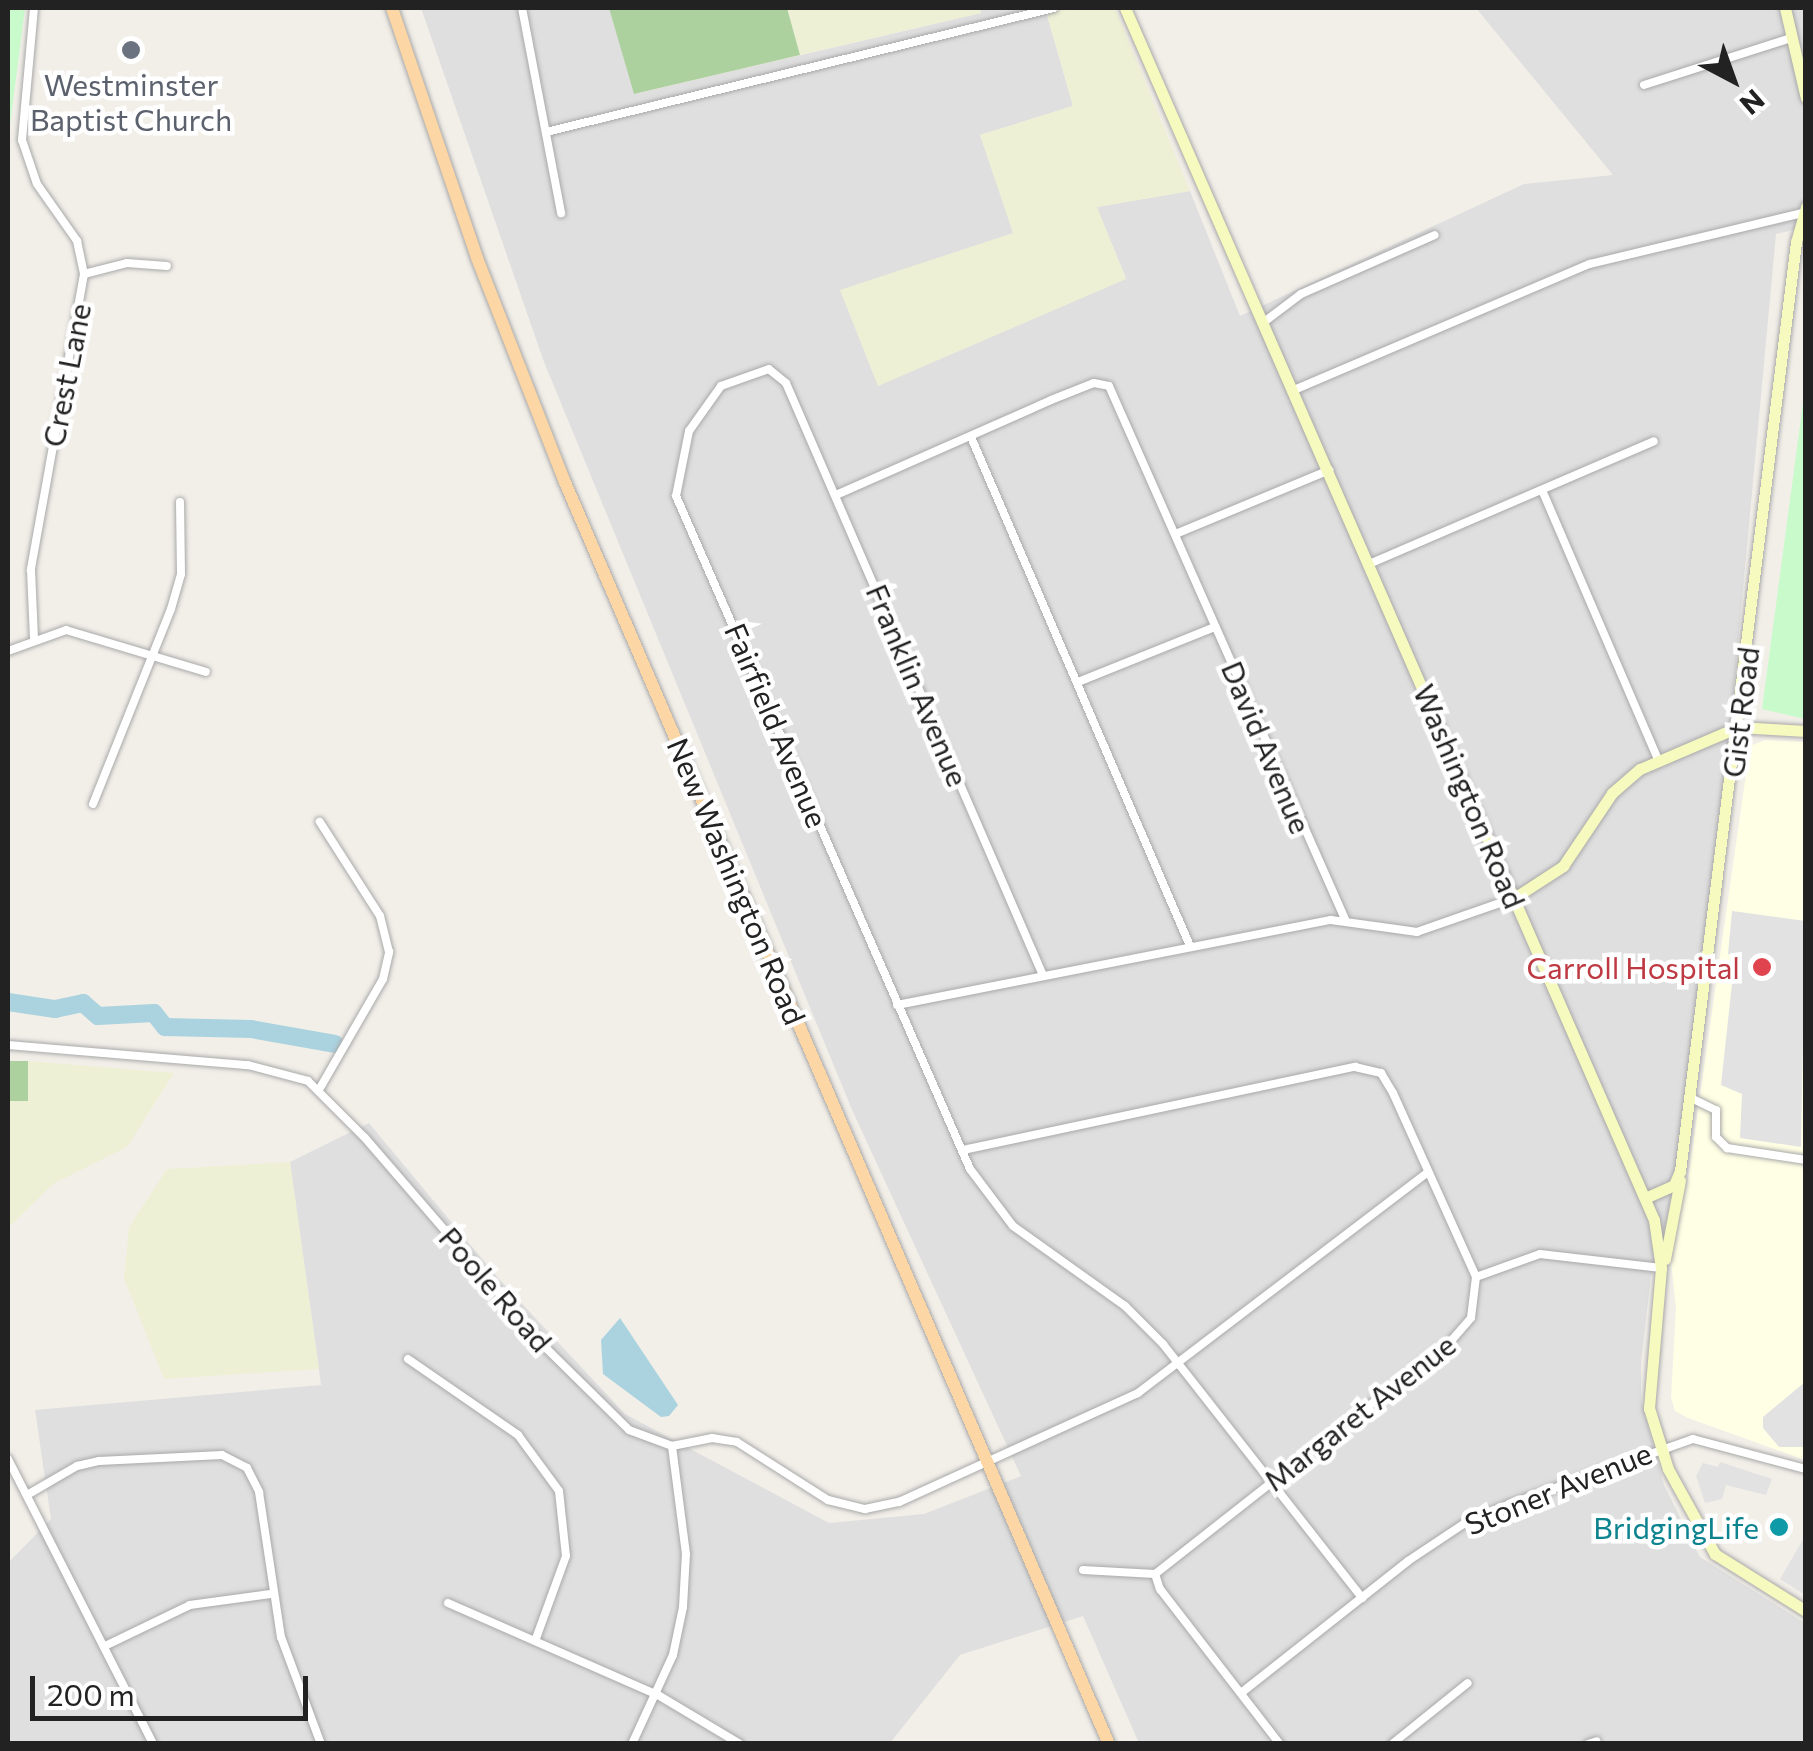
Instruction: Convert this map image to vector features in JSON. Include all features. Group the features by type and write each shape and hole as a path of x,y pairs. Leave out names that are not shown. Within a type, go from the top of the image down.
{"main road":[{"name":"New Washington Road","path":"392,8 477,258 564,480 1109,1744"},
{"name":"Washington Road","path":"1125,8 1659,1235 1661,1268 1649,1396 1659,1446 1688,1514 1715,1554 1806,1611"},
{"path":"1784,8 1806,98"},
{"name":"Gist Road","path":"1661,1268 1690,1098 1805,210"},
{"path":"1514,898 1563,866 1612,793 1658,759 1738,727 1806,731"},
{"path":"1644,1198 1674,1185 1680,1171"}],"street":[{"name":"Crest Lane","path":"34,8 22,140 37,184 77,242 84,274 31,570 34,638"},
{"path":"522,8 561,213"},
{"path":"546,132 1054,8"},
{"path":"1644,84 1792,38"},
{"path":"1294,390 1590,264 1805,210"},
{"path":"1264,322 1301,294 1435,235"},
{"path":"84,274 127,263 168,266"},
{"name":"Fairfield Avenue","path":"793,396 782,375 769,369 713,392 689,431 676,496 963,1150 1002,1216 1124,1306 1180,1365 1362,1598"},
{"name":"David Avenue","path":"971,436 1100,382 1122,411 1178,533 1344,919"},
{"name":"Franklin Avenue","path":"793,396 1042,973"},
{"path":"836,494 971,436 1190,946"},
{"path":"1369,564 1654,440"},
{"path":"1178,533 1329,470"},
{"path":"1542,490 1658,759"},
{"path":"94,804 154,656 180,574 180,502"},
{"path":"1078,682 1216,627"},
{"path":"8,651 34,638 66,630 206,672"},
{"path":"320,822 365,888 389,952 383,979 320,1088"},
{"path":"897,1005 1042,973 1344,919 1417,932 1514,898"},
{"name":"Poole Road","path":"8,1045 260,1067 320,1088 599,1403 629,1430 672,1446 712,1438 737,1442 828,1500 865,1509 988,1463 1119,1404 1180,1365 1426,1174"},
{"path":"963,1150 1355,1067 1381,1073 1390,1085 1426,1174 1476,1278 1540,1254 1661,1268"},
{"path":"1690,1098 1716,1110 1716,1137 1728,1148 1806,1160"},
{"name":"Margaret Avenue","path":"1155,1574 1461,1332 1475,1309 1476,1278"},
{"path":"408,1359 518,1435 559,1490 566,1556 535,1640"},
{"name":"Stoner Avenue","path":"1241,1693 1465,1523 1659,1446 1703,1439 1806,1469"},
{"path":"632,1744 658,1695 680,1630 685,1585 672,1446"},
{"path":"8,1459 106,1645 153,1744"},
{"path":"27,1495 76,1466 99,1461 235,1459 259,1492 270,1594 322,1744"},
{"path":"1083,1570 1155,1574 1160,1589 1280,1744"},
{"path":"106,1645 190,1605 270,1594"},
{"path":"448,1603 658,1695 740,1744"},
{"path":"1392,1744 1468,1683"}],"shaded area":[{"path":"421,8 609,8 635,94 981,13 980,8 1045,8 1073,106 980,135 1014,233 1126,278 1096,207 1190,191 1240,316 1524,184 1613,175 1476,8 1805,8 1805,227 1776,234 1731,719 1668,1233 1651,1276 1641,1400 1664,1485 1700,1557 1805,1623 1805,1743 1139,1743 1083,1616 960,1655 890,1743 8,1744 8,1563 51,1519 35,1410 321,1385 290,1162 369,1123 497,1277 625,1414 829,1523 924,1514 1021,1476 853,1112 544,362"},
{"path":"787,8 980,8 981,13 800,55"},
{"path":"1045,8 1115,8 1190,191 1097,207 1126,279 878,386 840,290 1013,233 980,135 1073,106"},
{"name":"Carroll Hospital","path":"1765,740 1805,742 1805,1460 1688,1418 1675,1411 1671,1397 1676,1308 1668,1233 1688,1180 1750,746"},
{"path":"1732,911 1805,921 1801,1147 1740,1138 1742,1094 1721,1085 1735,956 1728,954"},
{"path":"28,1061 174,1073 127,1147 53,1184 8,1228 8,1101 28,1100"},
{"path":"290,1162 319,1369 164,1379 124,1278 129,1227 167,1169"},
{"path":"1805,1382 1805,1447 1779,1447 1763,1428 1763,1417"},
{"path":"1720,1462 1772,1479 1766,1495 1726,1485 1722,1499 1705,1503 1696,1476 1703,1463 1718,1467"},
{"path":"1805,1536 1805,1595 1780,1579"}],"green space":[{"path":"8,8 25,8 8,141"},
{"path":"609,8 787,8 800,55 634,94"},
{"path":"1805,388 1806,719 1762,709"},
{"path":"8,1061 28,1061 28,1101 8,1101"}],"water":[{"path":"620,1318 678,1405 669,1416 661,1417 603,1374 601,1340"}],"waterway":[{"path":"8,1002 55,1009 83,1003 98,1016 154,1013 165,1027 251,1029 335,1044"}],"place":[{"name":"Westminster Baptist Church","path":"131,50"},
{"name":"Carroll Hospital","path":"1762,967"},
{"name":"BridgingLife","path":"1779,1527"}]}
